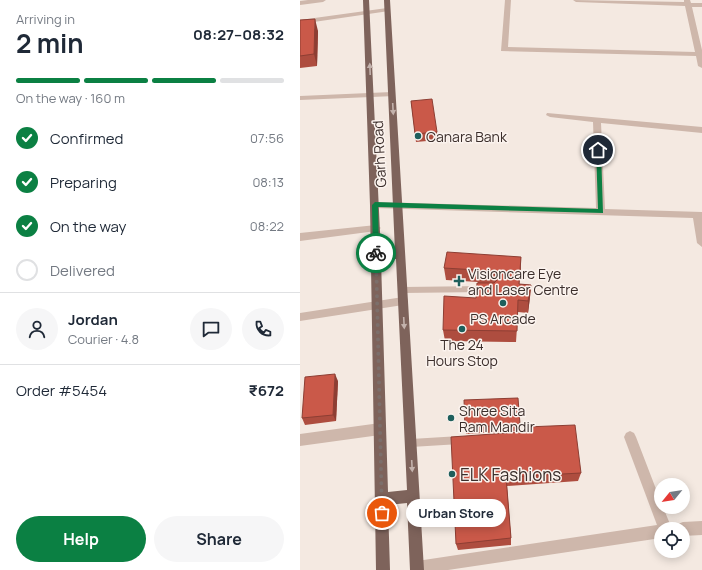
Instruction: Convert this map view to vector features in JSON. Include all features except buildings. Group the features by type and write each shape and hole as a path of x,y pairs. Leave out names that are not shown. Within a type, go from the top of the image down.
{"main road":[{"name":"Garh Road","path":"366,0 368,12 376,228 383,570"},
{"name":"Garh Road","path":"387,5 417,569"},
{"path":"376,257 401,255"},
{"path":"382,499 413,496"}],"street":[{"path":"300,3 323,0"},
{"path":"508,0 504,49 701,54"},
{"path":"576,0 688,2 702,5"},
{"path":"688,2 701,54 702,66"},
{"path":"300,22 368,12 387,5"},
{"path":"300,98 392,94"},
{"path":"550,115 702,130"},
{"path":"596,120 601,211"},
{"path":"375,205 700,215 702,243"},
{"path":"300,237 376,228"},
{"path":"300,317 403,301"},
{"path":"300,440 380,429"},
{"path":"630,438 662,522"},
{"path":"690,529 702,528"},
{"path":"417,569 654,532"}],"lane":[{"path":"403,290 494,290"},
{"path":"411,443 466,440"}],"way so far":[{"path":"376,253 382,513"}],"place":[{"name":"Canara Bank","path":"418,136"},
{"name":"Visioncare Eye and Laser Centre","path":"459,281"},
{"name":"PS Arcade","path":"503,303"},
{"name":"The 24 Hours Stop","path":"462,329"},
{"name":"Shree Sita Ram Mandir","path":"451,418"},
{"name":"ELK Fashions","path":"452,474"},
{"name":"Urban Store","path":"382,513"}],"route":[{"path":"376,253 375,205 601,211 598,150"}]}
